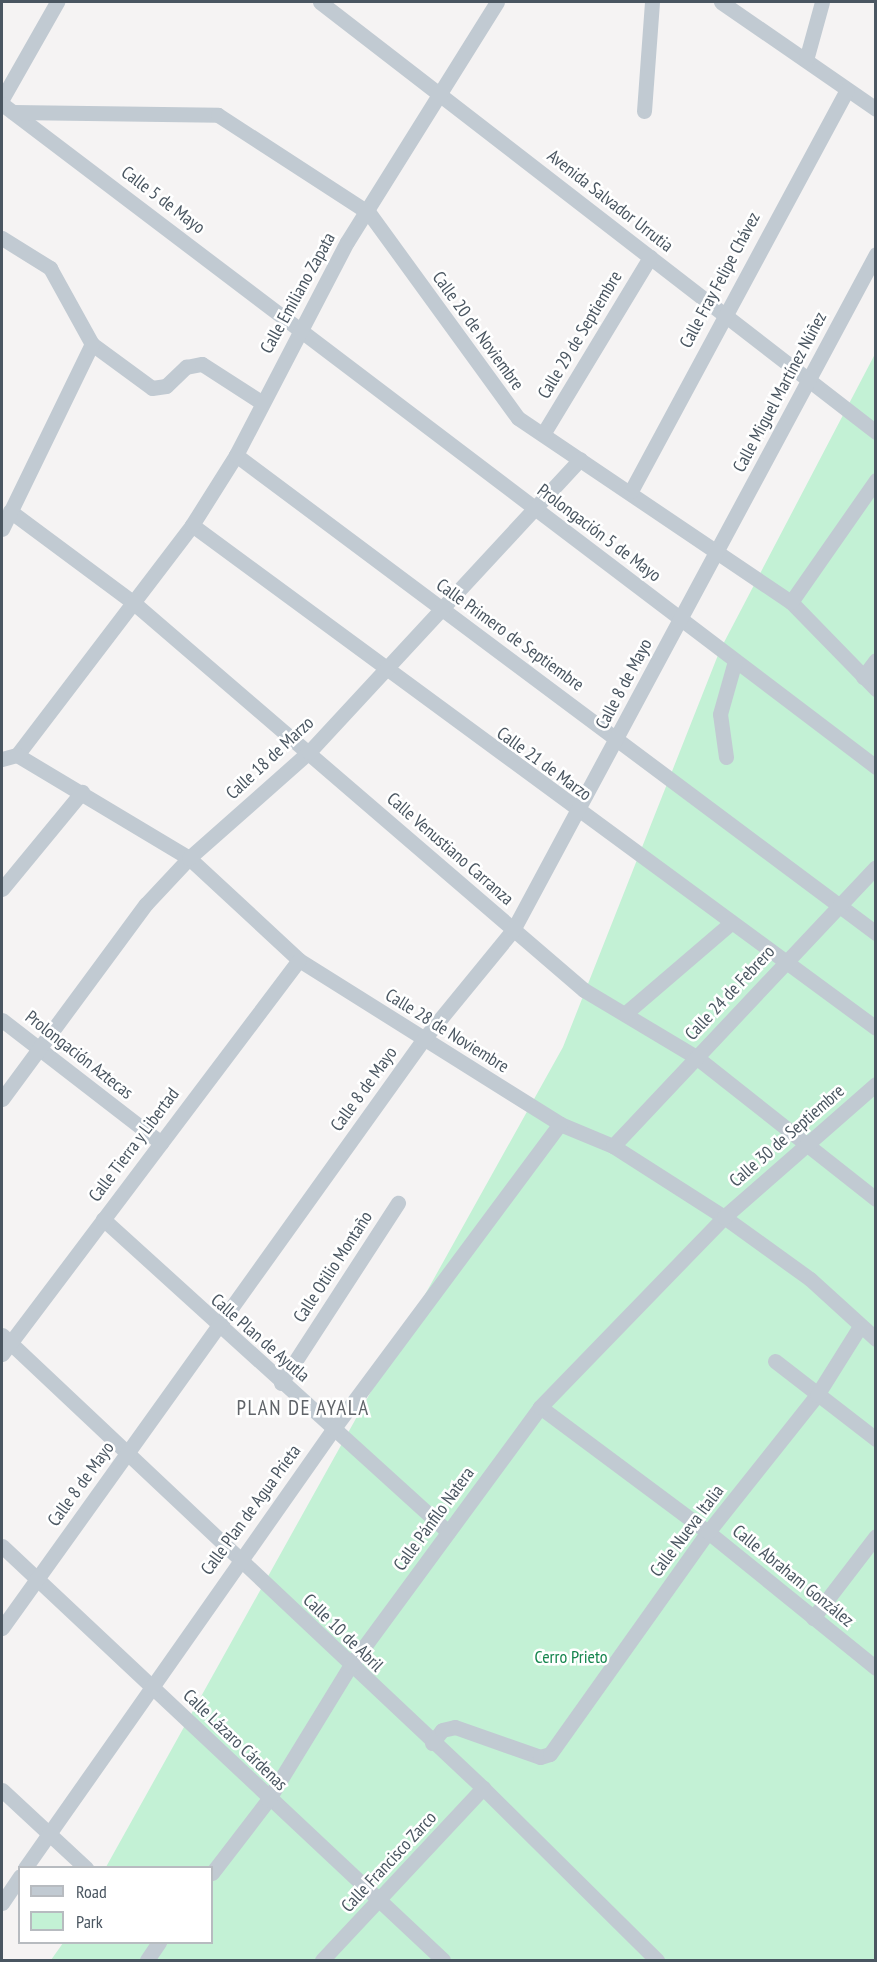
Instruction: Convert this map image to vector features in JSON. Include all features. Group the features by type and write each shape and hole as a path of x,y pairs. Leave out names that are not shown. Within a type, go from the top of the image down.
{"street":[{"path":"2,99 57,2"},
{"name":"Avenida Salvador Urrutia","path":"320,2 876,432"},
{"name":"Calle Emiliano Zapata","path":"17,755 135,604 192,525 236,455 301,327 497,2"},
{"path":"644,111 652,2"},
{"path":"721,2 876,109"},
{"path":"806,60 822,2"},
{"name":"Calle Fray Felipe Chávez","path":"631,491 723,314 847,90"},
{"name":"Calle 20 de Noviembre","path":"7,108 218,115 369,213 518,418 719,549 791,602 876,689"},
{"name":"Calle 5 de Mayo","path":"7,108 301,327"},
{"path":"2,238 50,268 92,344 152,388 166,386 186,367 202,364 261,402"},
{"name":"Calle Miguel Martínez Núñez","path":"719,549 876,254"},
{"name":"Calle 29 de Septiembre","path":"543,434 650,257"},
{"name":"Prolongación 5 de Mayo","path":"301,327 536,510 876,766"},
{"path":"2,529 92,344"},
{"name":"Calle Primero de Septiembre","path":"236,455 876,933"},
{"name":"Calle 18 de Marzo","path":"2,1099 101,959 189,858 309,752 383,670 536,510 580,459"},
{"path":"791,602 876,480"},
{"name":"Calle Venustiano Carranza","path":"10,511 135,604 585,990 627,1012 696,1056 808,1142 876,1199"},
{"name":"Calle 21 de Marzo","path":"192,525 383,670 876,1028"},
{"name":"Calle 8 de Mayo","path":"2,1628 423,1040 513,930 719,549"},
{"path":"726,757 720,714 735,660"},
{"path":"863,677 876,660"},
{"path":"2,759 17,755"},
{"name":"Calle 28 de Noviembre","path":"17,755 189,858 299,960 560,1124 613,1146 724,1217 810,1279 858,1328 876,1339"},
{"path":"2,889 82,792"},
{"name":"Calle 24 de Febrero","path":"613,1146 876,867"},
{"path":"627,1012 731,923"},
{"name":"Calle Tierra y Libertad","path":"4,1344 103,1219 299,960"},
{"name":"Prolongación Aztecas","path":"2,1020 161,1143"},
{"name":"Calle 30 de Septiembre","path":"724,1217 876,1084"},
{"name":"Calle Plan de Agua Prieta","path":"26,1866 150,1686 334,1428 560,1124"},
{"name":"Calle Otilio Montaño","path":"281,1383 398,1203"},
{"name":"Calle Pánfilo Natera","path":"213,1873 268,1800 350,1666 540,1407 724,1217"},
{"name":"Calle Plan de Ayutla","path":"103,1219 216,1328 334,1428 448,1532"},
{"name":"Calle Nueva Italia","path":"432,1743 442,1730 455,1727 545,1756 708,1532 817,1395 858,1328"},
{"name":"Calle 10 de Abril","path":"4,1344 128,1453 350,1666 483,1788 654,1960"},
{"path":"775,1361 876,1439"},
{"name":"Calle Abraham González","path":"540,1407 708,1532 876,1668"},
{"path":"813,1618 876,1536"},
{"name":"Calle Lázaro Cárdenas","path":"2,1546 268,1800 442,1960"},
{"name":"Calle Francisco Zarco","path":"322,1960 378,1903 483,1788"},
{"path":"2,1790 84,1866"},
{"path":"2,1903 18,1879"},
{"path":"147,1960 158,1944"}],"green space":[{"name":"Cerro Prieto","path":"875,354 875,1960 51,1960 62,1944 213,1944 213,1866 107,1866 563,1047 720,650"}],"district":[{"name":"PLAN DE AYALA","path":"303,1408"}]}
